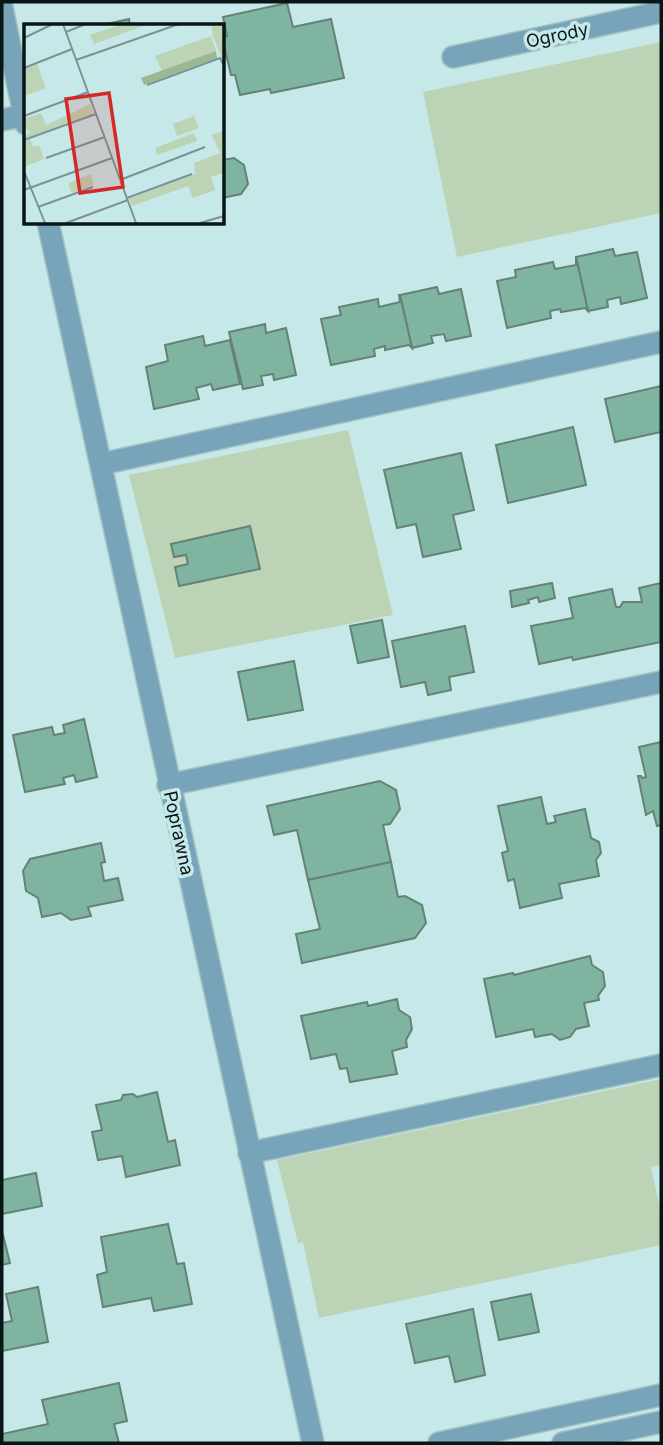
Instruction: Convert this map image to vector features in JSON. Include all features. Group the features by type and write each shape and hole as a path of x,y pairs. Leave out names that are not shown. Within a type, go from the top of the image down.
{"street":[{"path":"2,9 24,114"},
{"name":"Ogrody","path":"453,57 661,12"},
{"path":"2,120 24,119"},
{"name":"Poprawna","path":"48,224 168,785 313,1443"},
{"path":"100,464 661,342"},
{"path":"168,785 661,682"},
{"path":"249,1153 661,1065"},
{"path":"439,1443 661,1395"},
{"path":"563,1443 661,1422"}],"green space":[{"path":"661,42 661,213 457,257 423,92"},
{"path":"348,430 393,615 175,658 129,475"},
{"path":"661,1079 661,1165 651,1167 661,1214 661,1245 319,1318 303,1242 298,1243 277,1160"}],"building":[{"path":"287,3 293,27 331,19 344,78 271,93 270,89 240,95 235,75 231,75 224,45 224,37 227,36 223,17"},
{"path":"129,19 130,24 107,24"},
{"path":"234,158 244,165 248,184 241,194 224,198 224,160"},
{"path":"613,249 615,256 637,252 647,298 621,304 620,297 607,300 608,307 588,311 576,257"},
{"path":"576,257 588,311 585,308 550,311 551,318 507,328 497,281 516,277 515,270 553,262 555,269 576,265"},
{"path":"437,287 439,294 461,289 471,336 446,341 444,334 431,336 433,343 412,348 400,295"},
{"path":"399,295 412,348 409,345 385,350 385,346 374,349 375,356 331,365 321,319 341,315 339,307 378,299 379,307 400,302"},
{"path":"265,324 266,333 286,328 296,375 274,380 273,374 261,376 263,385 243,389 229,332"},
{"path":"203,336 205,346 230,340 240,384 213,390 211,384 196,388 199,399 154,409 146,367 168,361 165,345"},
{"path":"661,386 661,432 615,442 605,399"},
{"path":"573,427 586,485 508,503 496,445"},
{"path":"461,453 474,510 453,515 461,549 423,557 416,524 397,528 384,470"},
{"path":"250,526 260,569 179,586 175,567 188,564 186,555 174,557 171,544"},
{"path":"552,583 555,598 539,602 538,597 528,600 529,603 512,607 510,591"},
{"path":"661,583 661,642 539,664 531,626 573,618 569,598 612,589 616,607 620,607 623,602 642,602 639,588"},
{"path":"382,620 389,657 358,663 350,626"},
{"path":"465,626 474,672 449,677 451,690 428,695 425,682 401,687 392,641"},
{"path":"294,661 303,710 248,720 238,672"},
{"path":"84,719 97,777 76,782 74,775 63,778 65,784 25,792 13,735 52,727 54,735 65,733 63,725"},
{"path":"661,742 661,825 657,826 653,811 646,815 638,776 646,777 639,747"},
{"path":"380,781 396,790 400,809 390,824 383,825 391,862 308,880 297,830 274,835 267,806"},
{"path":"541,797 547,824 556,822 554,816 585,809 591,838 599,842 601,853 596,860 599,876 559,884 562,898 520,908 514,879 508,881 502,853 508,851 498,806"},
{"path":"101,843 105,862 101,863 104,881 118,878 123,900 88,907 91,916 71,920 61,913 42,917 38,898 26,891 23,871 30,859"},
{"path":"391,862 398,897 405,896 422,905 426,923 415,938 302,963 296,934 320,929 308,880"},
{"path":"590,956 592,965 603,972 605,986 598,996 599,1000 584,1003 589,1026 576,1029 570,1037 560,1040 552,1034 535,1037 533,1029 496,1037 484,979 513,973 514,975"},
{"path":"397,999 399,1010 410,1017 412,1029 406,1040 407,1047 392,1051 397,1074 350,1082 347,1068 340,1069 336,1054 311,1059 301,1016 367,1002 368,1006"},
{"path":"157,1092 168,1142 175,1140 180,1165 126,1177 122,1156 98,1160 92,1132 102,1130 96,1105 121,1100 123,1095 133,1094 137,1097"},
{"path":"36,1173 42,1206 2,1214 2,1180"},
{"path":"168,1224 177,1264 184,1263 192,1304 154,1311 151,1298 103,1307 97,1275 107,1272 101,1237"},
{"path":"2,1236 10,1263 2,1265"},
{"path":"38,1287 48,1342 2,1351 2,1323 12,1321 6,1294"},
{"path":"531,1294 539,1332 499,1340 491,1302"},
{"path":"473,1309 485,1375 455,1382 449,1356 415,1363 406,1324"},
{"path":"119,1383 127,1421 114,1424 119,1443 2,1443 2,1434 48,1424 42,1400"}]}
